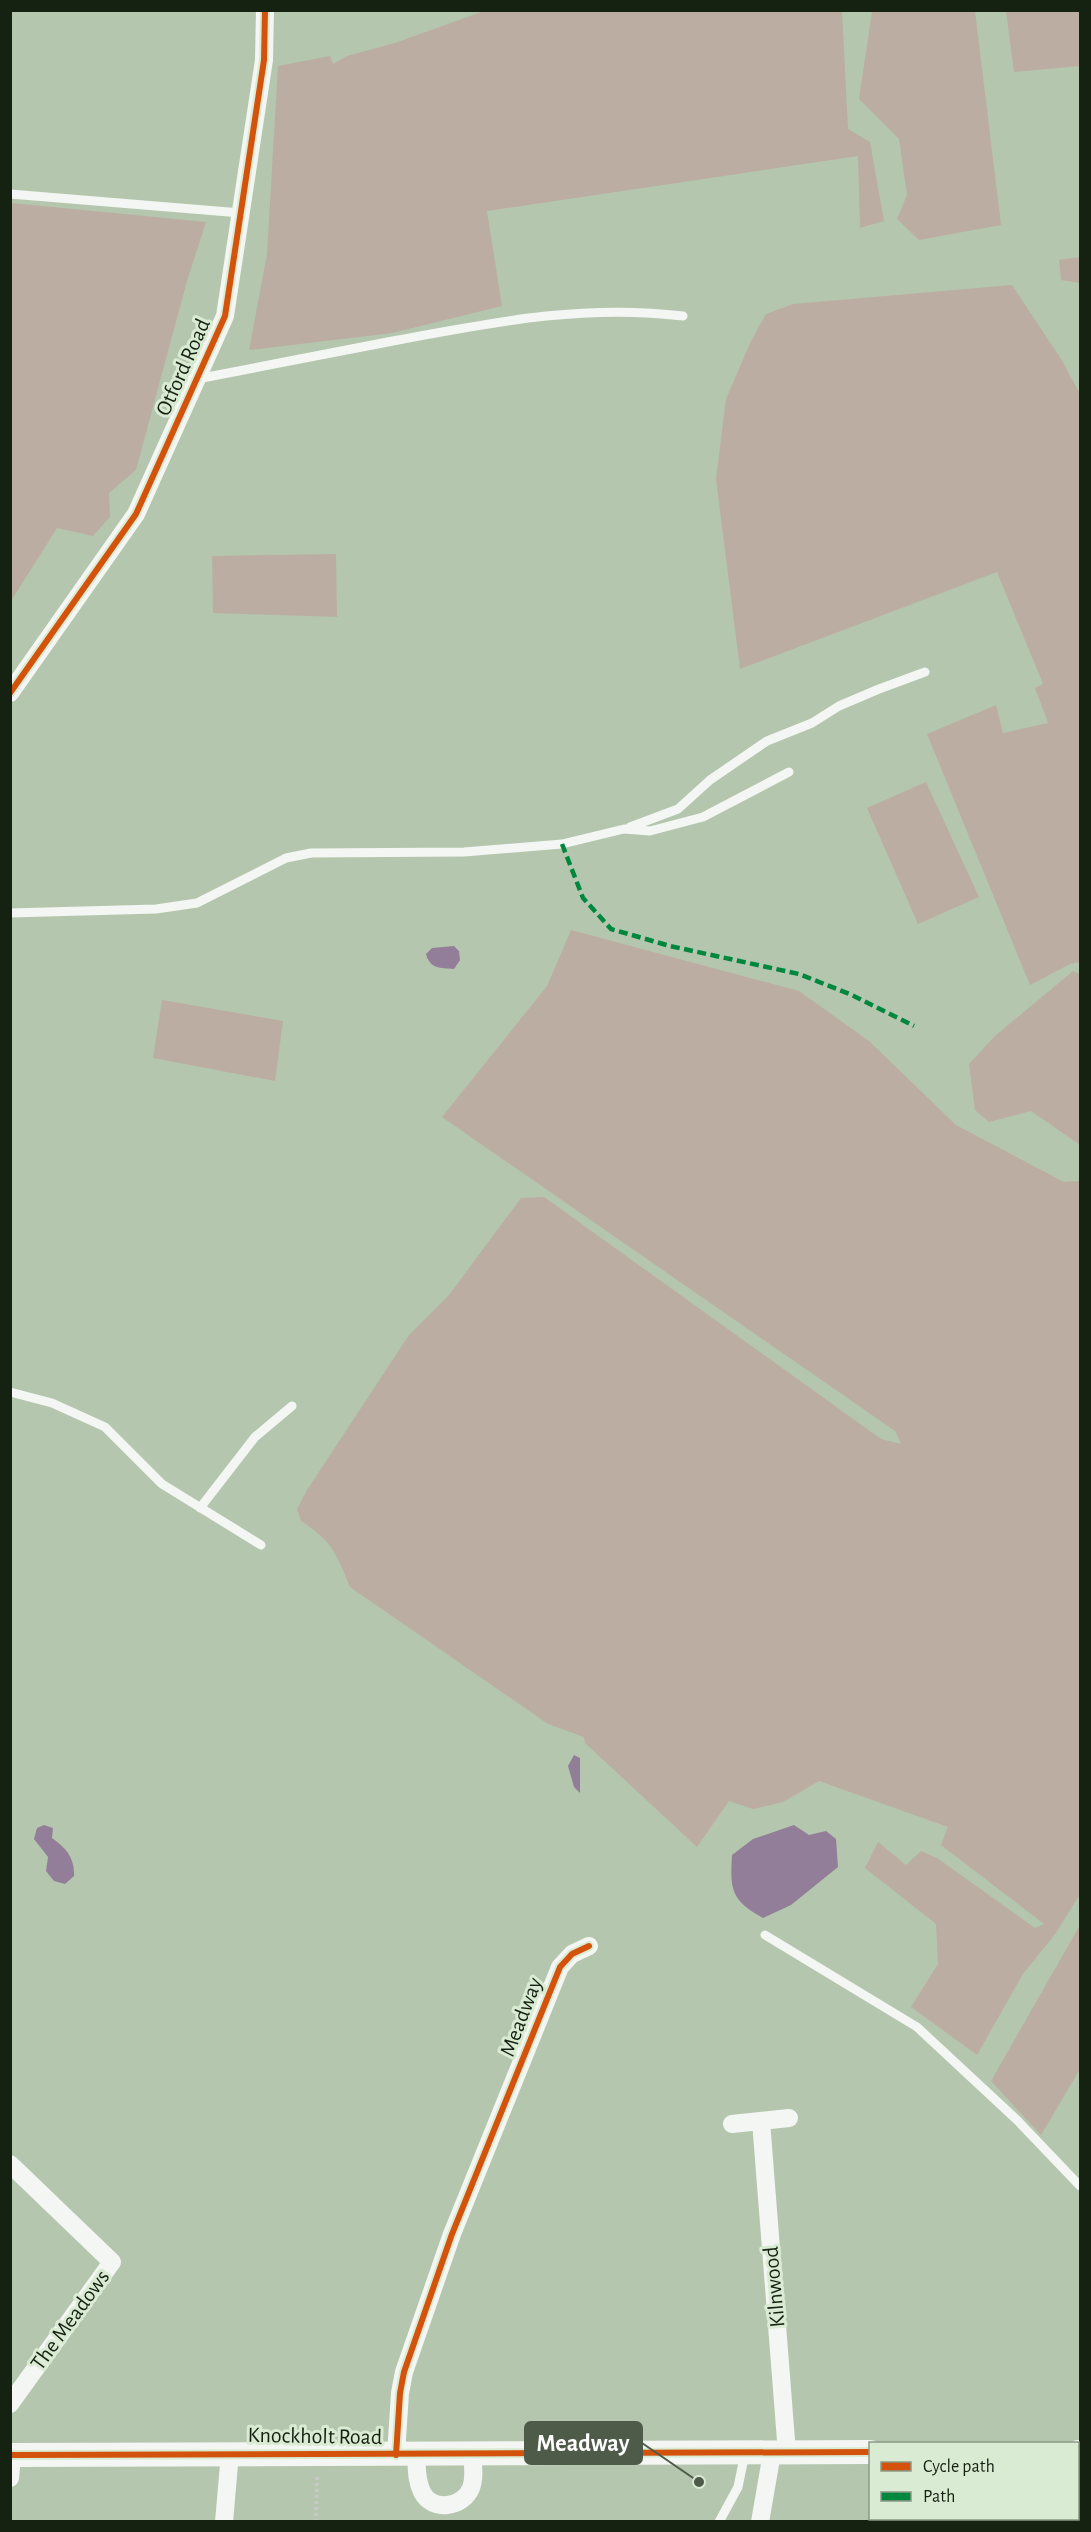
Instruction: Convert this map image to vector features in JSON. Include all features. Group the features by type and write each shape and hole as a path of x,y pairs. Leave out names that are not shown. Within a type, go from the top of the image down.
{"street":[{"name":"Otford Road","path":"10,693 136,514 225,316 264,60 265,10"},
{"name":"Meadway","path":"448,2514 423,2494 406,2455 400,2393 404,2372 452,2234 560,1967 572,1954 589,1946"},
{"path":"732,2124 789,2118"},
{"name":"Kilnwood","path":"760,2522 780,2453 761,2121"},
{"name":"The Meadows","path":"10,2164 112,2262 10,2404"},
{"name":"Knockholt Road","path":"11,2463 230,2453 472,2455 869,2452"},
{"path":"224,2522 230,2453"},
{"path":"448,2514 471,2489 472,2455"}],"lane":[{"path":"10,194 241,213"},
{"path":"197,379 483,324 566,312 639,311 683,316"},
{"path":"10,913 156,909 197,903 286,858 310,853 464,852 562,844 624,829 678,809 710,780 766,741 812,723 839,706 925,672"},
{"path":"624,829 650,831 703,817 789,772"},
{"path":"10,1392 52,1402 105,1428 162,1484 261,1545"},
{"path":"200,1508 255,1437 292,1406"},
{"path":"765,1935 917,2026 1018,2121 1080,2186"},
{"path":"719,2522 738,2487 746,2453"}],"path":[{"path":"316,2522 317,2454"}],"shaded area":[{"path":"484,11 842,11 848,129 870,142 884,221 860,228 858,156 487,211 502,306 392,333 249,350 267,254 278,66 330,56 333,64 347,56 395,43"},
{"path":"872,11 975,11 1001,225 919,240 897,219 907,195 899,139 859,99"},
{"path":"1006,11 1080,11 1080,66 1014,72"},
{"path":"11,203 206,222 187,281 136,470 109,493 110,517 93,536 57,528 11,601"},
{"path":"1080,257 1080,283 1061,280 1059,260"},
{"path":"1012,285 1061,359 1080,394 1080,962 1070,964 1030,985 927,734 996,705 1003,733 1048,723 1035,688 1043,684 997,572 740,669 716,479 726,399 751,341 766,314 793,304"},
{"path":"336,554 337,617 213,613 212,556"},
{"path":"926,782 979,897 918,924 867,808"},
{"path":"571,930 799,991 869,1041 956,1125 1064,1182 1080,1181 1080,1894 1056,1933 1023,1974 977,2055 911,2007 938,1964 936,1924 865,1868 878,1842 906,1865 921,1851 937,1858 1035,1928 1044,1924 941,1845 948,1827 819,1781 783,1802 753,1809 729,1801 697,1847 585,1743 584,1737 548,1724 350,1587 341,1565 327,1542 301,1521 297,1509 307,1490 409,1335 449,1295 521,1198 544,1197 881,1439 901,1444 895,1431 442,1117 547,986"},
{"path":"454,946 459,951 460,960 454,969 436,967 430,963 426,954 432,948"},
{"path":"1073,971 1080,974 1080,1145 1031,1111 989,1122 975,1110 969,1064 995,1036"},
{"path":"162,1000 283,1021 275,1081 153,1058"},
{"path":"574,1755 580,1758 580,1793 574,1787 568,1766"},
{"path":"44,1825 53,1828 52,1838 65,1850 73,1864 74,1876 65,1884 54,1881 46,1871 48,1857 34,1839 37,1828"},
{"path":"794,1825 809,1835 826,1831 836,1839 838,1867 791,1905 763,1918 744,1905 735,1893 732,1886 732,1855 753,1839"},
{"path":"1080,1925 1080,2069 1041,2135 991,2081"}],"marked path":[{"path":"562,844 583,898 611,929 670,946 799,974 852,995 914,1026"}],"cycle path":[{"path":"10,693 136,514 225,316 264,60 265,10"},
{"path":"396,2455 400,2393 404,2372 452,2234 560,1967 572,1954 589,1946"},
{"path":"10,2455 869,2452"}],"place":[{"name":"Meadway","path":"699,2482"}]}
